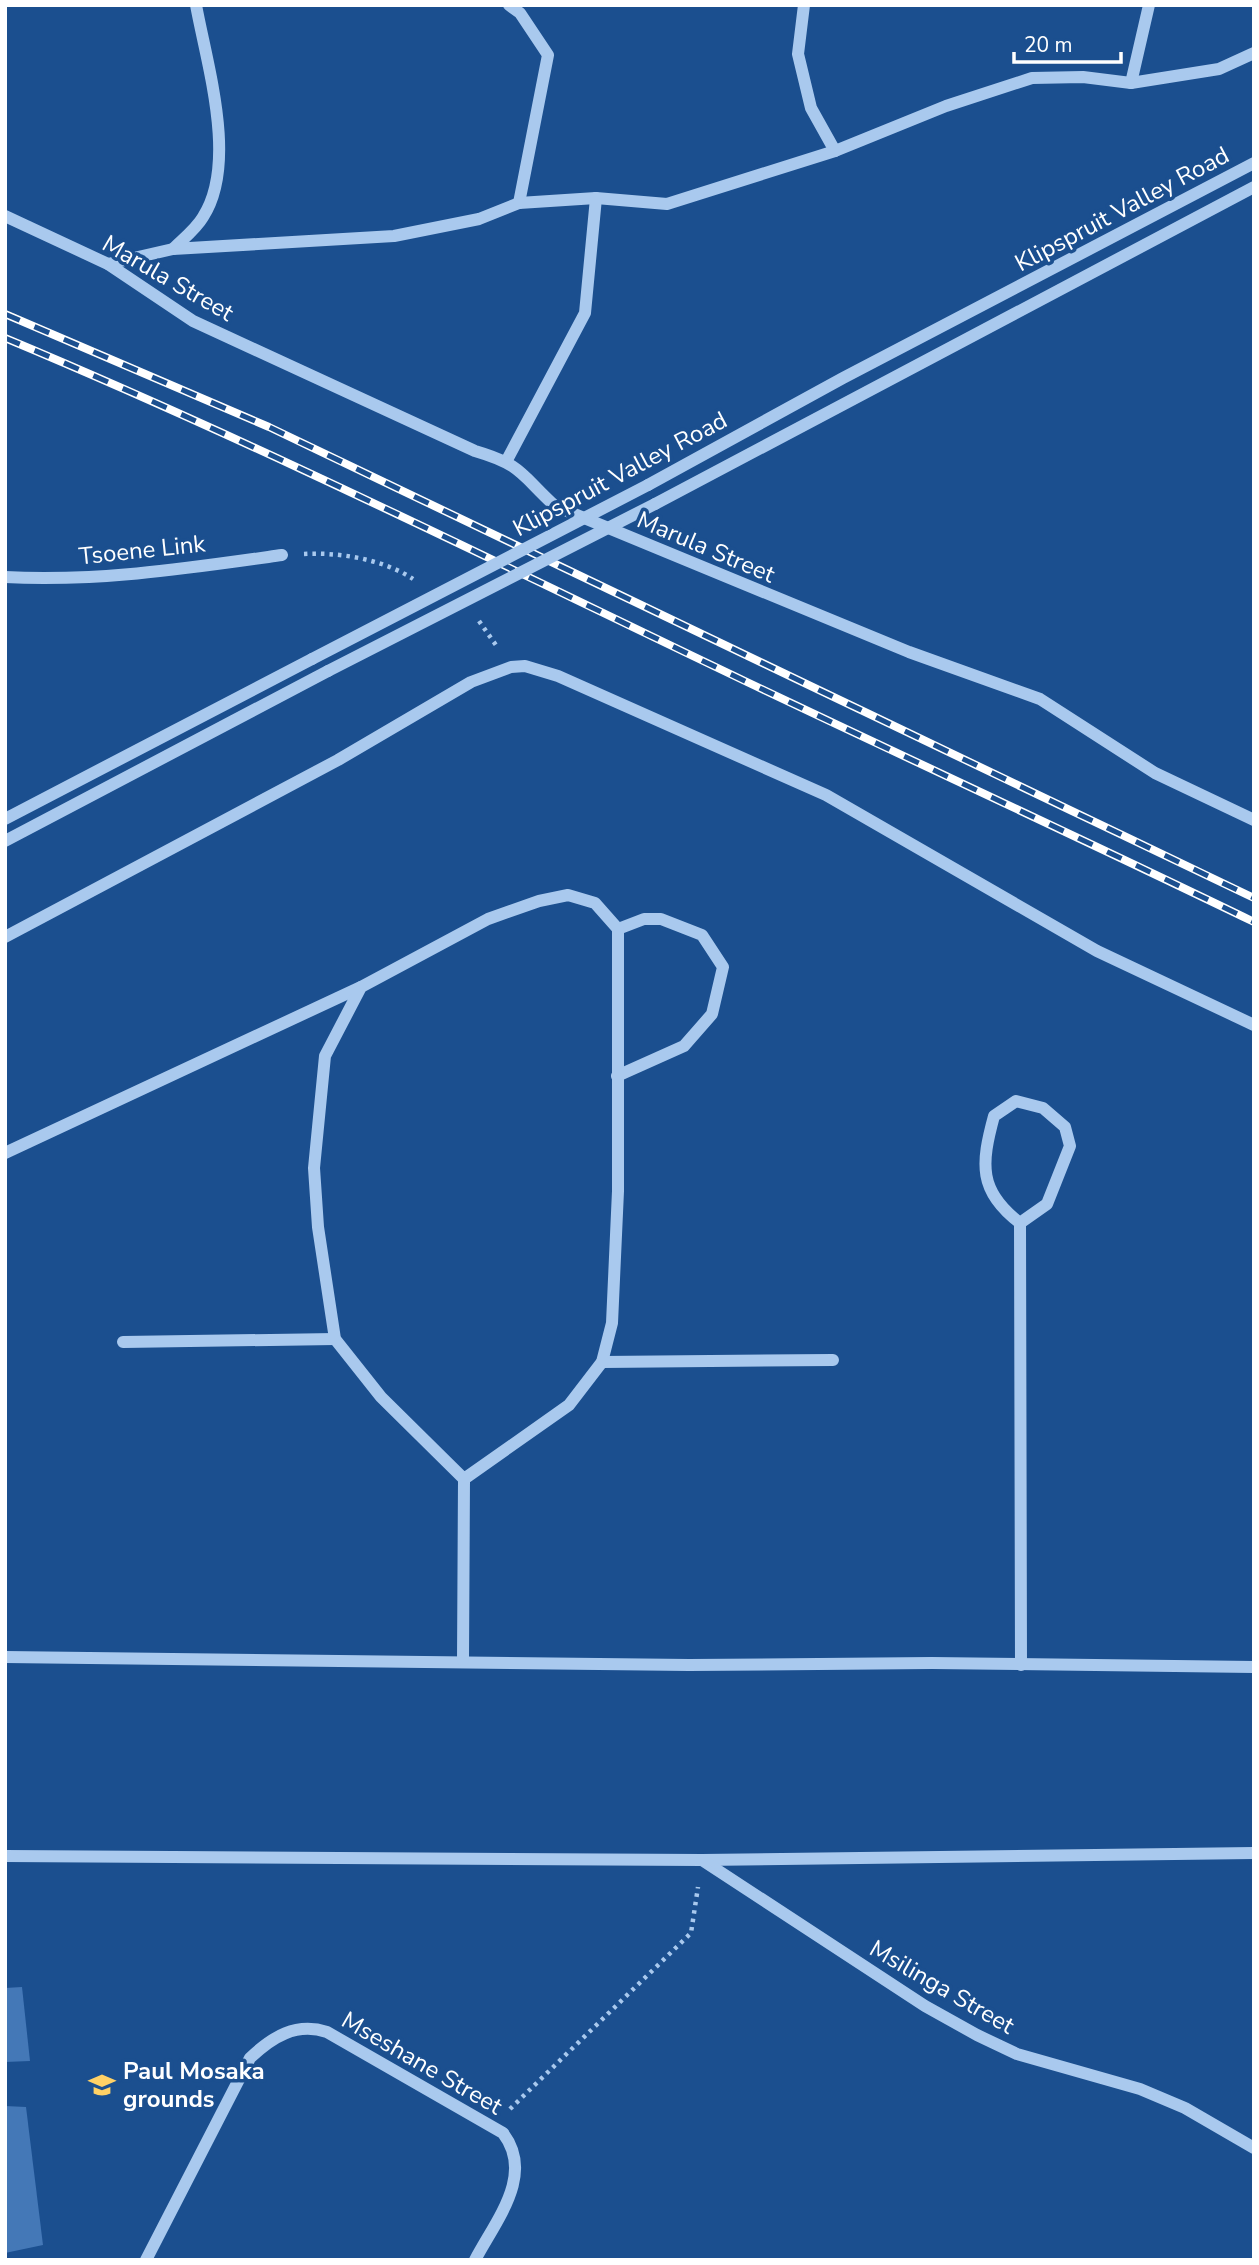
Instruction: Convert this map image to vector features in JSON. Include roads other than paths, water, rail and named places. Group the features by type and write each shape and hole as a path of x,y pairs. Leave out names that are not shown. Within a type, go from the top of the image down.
{"street":[{"path":"173,249 203,217 216,187 222,152 196,5"},
{"path":"509,5 520,13 548,55 519,203"},
{"path":"804,5 798,54 811,107 835,152"},
{"path":"1131,83 1149,5"},
{"path":"108,264 173,249 394,236 479,219 519,203 596,198 667,204 835,152 946,106 1032,78 1083,77 1131,83 1219,69 1254,53"},
{"name":"Klipspruit Valley Road","path":"5,819 648,485 843,378 1254,163"},
{"name":"Klipspruit Valley Road","path":"5,841 328,671 655,504 1254,187"},
{"path":"507,460 585,313 596,198"},
{"name":"Marula Street","path":"5,216 108,264 193,321 463,446 507,460 528,477 555,506 909,653 1040,699 1155,773 1254,820"},
{"name":"Tsoene Link","path":"5,577 56,580 168,571 282,555"},
{"path":"5,937 338,760 471,682 510,667 525,666 558,676 826,795 1097,951 1254,1025"},
{"path":"5,1153 361,987 488,919 550,898 568,895 586,898 603,910 618,929 618,1191 612,1323 602,1362 587,1385 569,1405 464,1479"},
{"path":"617,1076 684,1046 712,1014 723,967 702,935 661,919 644,919 618,929"},
{"path":"361,987 325,1056 314,1168 318,1227 335,1339 382,1397 464,1479 463,1660"},
{"path":"1016,1101 1043,1108 1065,1127 1070,1146 1047,1204 1020,1223 999,1207 985,1179 987,1143 995,1116 1016,1101"},
{"path":"1020,1223 1021,1665"},
{"path":"123,1342 335,1339"},
{"path":"602,1362 833,1360"},
{"path":"5,1657 463,1660 689,1665 1254,1667"},
{"path":"5,1856 702,1860 787,1856 1254,1853"},
{"name":"Msilinga Street","path":"702,1860 914,1998 977,2035 1017,2054 1140,2090 1185,2108 1254,2148"},
{"name":"Mseshane Street","path":"146,2260 250,2058 263,2045 282,2034 306,2027 327,2032 492,2126 509,2142 517,2172 509,2196 475,2260"}],"railway":[{"path":"5,314 269,427 1254,898"},
{"path":"5,338 285,462 1254,922"}],"place":[{"name":"Paul Mosaka grounds","path":"102,2085"}]}
